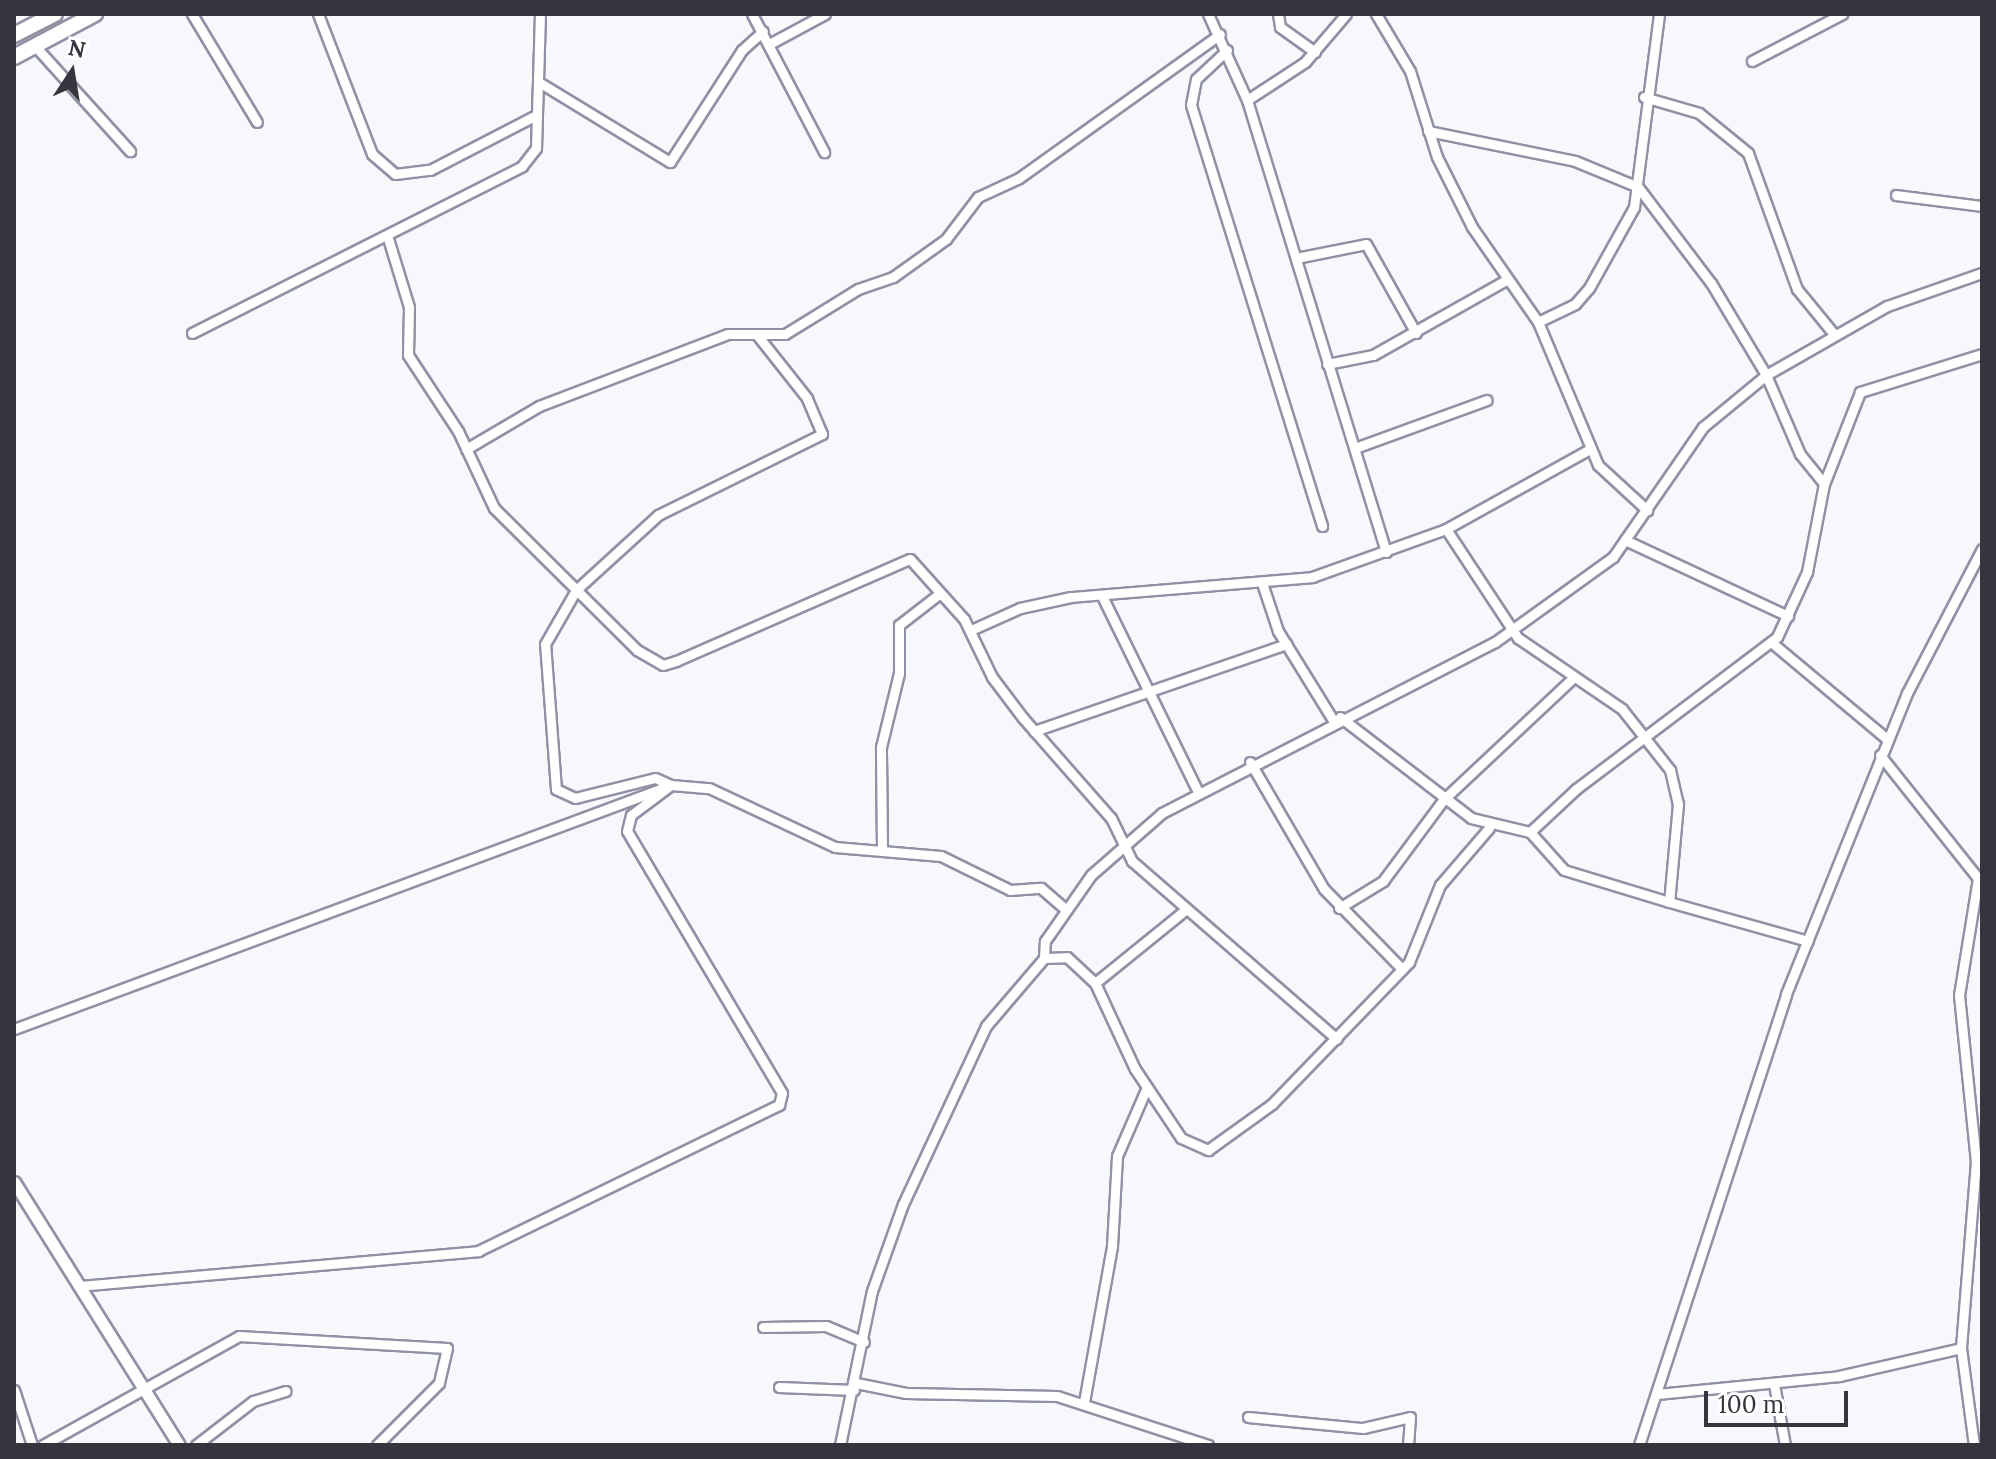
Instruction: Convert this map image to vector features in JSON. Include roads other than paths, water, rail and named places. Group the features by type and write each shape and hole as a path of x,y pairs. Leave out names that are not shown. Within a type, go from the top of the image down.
{"highway":[{"path":"14,35 55,14"},
{"path":"14,57 95,14"}],"street":[{"path":"192,14 257,122"},
{"path":"318,14 372,154 395,174 430,170 534,116"},
{"path":"192,333 522,166 536,148 534,116 542,84 540,14"},
{"path":"752,14 773,42 824,152"},
{"path":"773,42 825,14"},
{"path":"1208,14 1220,34 1247,100 1386,552"},
{"path":"1278,14 1280,27 1315,52"},
{"path":"1247,100 1315,52 1346,14"},
{"path":"1376,14 1410,71 1428,131 1472,227 1538,322 1590,449 1608,477 1647,510"},
{"path":"1538,322 1575,304 1589,288 1638,187 1644,97 1659,14"},
{"path":"1752,61 1842,14"},
{"path":"542,84 670,162 742,50 763,31"},
{"path":"466,449 539,406 728,334 757,335 796,329 845,295 893,277 946,239 978,197 1019,178 1220,34"},
{"path":"35,46 130,151"},
{"path":"1227,50 1196,79 1191,105 1322,526"},
{"path":"1644,97 1699,113 1748,153 1797,289 1833,333"},
{"path":"1428,131 1575,161 1638,187 1689,249 1766,375 1800,454 1824,484"},
{"path":"1896,195 1982,206"},
{"path":"387,235 409,307 408,355 466,449 494,508 637,650 663,665 895,560 910,559 971,630 992,677 1126,841 1132,861 1337,1039"},
{"path":"1296,258 1366,244 1416,333"},
{"path":"840,1445 879,1266 968,1057 1044,958 1045,941 1065,909 1126,841 1198,792 1250,762 1436,675 1596,573 1647,510 1703,427 1766,375 1833,333 1948,280 1982,273"},
{"path":"1327,364 1373,355 1506,280"},
{"path":"757,335 807,398 822,434 658,515 576,590 545,644 556,789 575,798 655,778 671,785 709,788 819,843 941,856 1010,890 1041,888 1065,909"},
{"path":"1530,832 1771,642 1788,616 1807,572 1824,484 1860,392 1982,354"},
{"path":"1355,448 1487,400"},
{"path":"971,630 1020,608 1102,596 1312,577 1446,529 1590,449"},
{"path":"1446,529 1509,628 1572,679 1622,709 1648,736 1670,770 1678,804 1669,902"},
{"path":"1625,540 1788,616"},
{"path":"1639,1445 1808,941 1887,739 1982,549"},
{"path":"1262,583 1286,644 1337,719 1444,799 1489,828 1530,832 1564,870 1808,941"},
{"path":"882,848 881,747 899,673 899,625 939,594"},
{"path":"1102,596 1144,690 1198,792"},
{"path":"1771,642 1887,739"},
{"path":"1034,731 1144,690 1286,644"},
{"path":"1339,908 1383,881 1444,799 1572,679"},
{"path":"1880,755 1981,878 1959,995 1976,1161 1961,1348 1974,1445"},
{"path":"1250,762 1339,908 1402,969"},
{"path":"14,1029 671,785"},
{"path":"79,1286 478,1251 779,1105 782,1093 627,831 631,815 671,785"},
{"path":"1044,958 1067,957 1095,983 1147,1087 1190,1148 1208,1150 1272,1104 1316,1051 1337,1039 1402,969 1416,951 1440,885 1489,828"},
{"path":"1095,983 1185,910"},
{"path":"1084,1402 1112,1246 1117,1156 1147,1087"},
{"path":"14,1182 19,1201 79,1286 179,1445"},
{"path":"763,1327 826,1326 864,1342"},
{"path":"43,1445 145,1393 239,1336 447,1348 439,1383 377,1445"},
{"path":"1657,1394 1774,1384 1961,1348"},
{"path":"1774,1384 1785,1445"},
{"path":"779,1387 855,1386 906,1393 1084,1402 1174,1440 1208,1445"},
{"path":"14,1390 32,1445"},
{"path":"196,1445 253,1401 285,1391"},
{"path":"1248,1417 1363,1428 1410,1417 1408,1445"}]}
